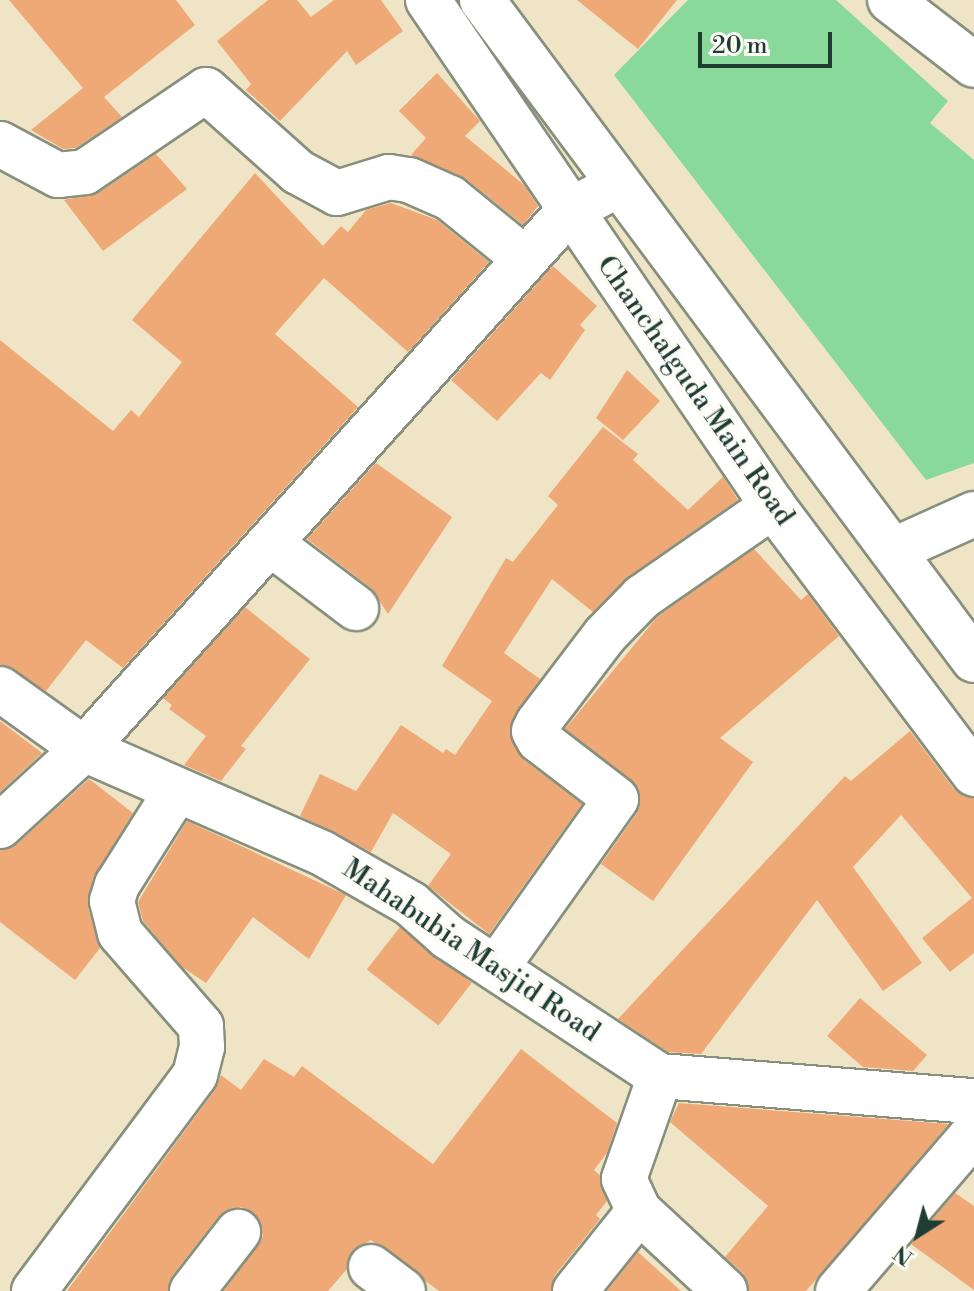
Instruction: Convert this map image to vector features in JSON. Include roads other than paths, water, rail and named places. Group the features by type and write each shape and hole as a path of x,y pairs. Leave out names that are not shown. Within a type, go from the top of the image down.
{"street":[{"name":"Chanchalguda Main Road","path":"428,0 773,506 974,774"},
{"name":"Chanchalguda Main Road","path":"482,0 829,468 969,641"},
{"path":"890,0 974,65"},
{"path":"0,144 58,175 85,172 206,90 298,172 337,193 389,177 409,180 450,198 525,259"},
{"path":"0,826 84,749 569,211 618,185"},
{"path":"496,968 616,799 539,740 534,731 538,723 605,635 642,597 773,506"},
{"path":"894,550 974,514"},
{"path":"270,543 356,608"},
{"name":"Mahabubia Masjid Road","path":"0,689 84,749 322,853 411,904 496,968 660,1076 974,1101"},
{"path":"34,1291 195,1075 202,1047 201,1026 120,933 112,901 117,885 177,790"},
{"path":"660,1076 624,1179 639,1211 725,1291"},
{"path":"838,1291 974,1133"},
{"path":"575,1291 639,1211"},
{"path":"192,1291 238,1232"}]}
